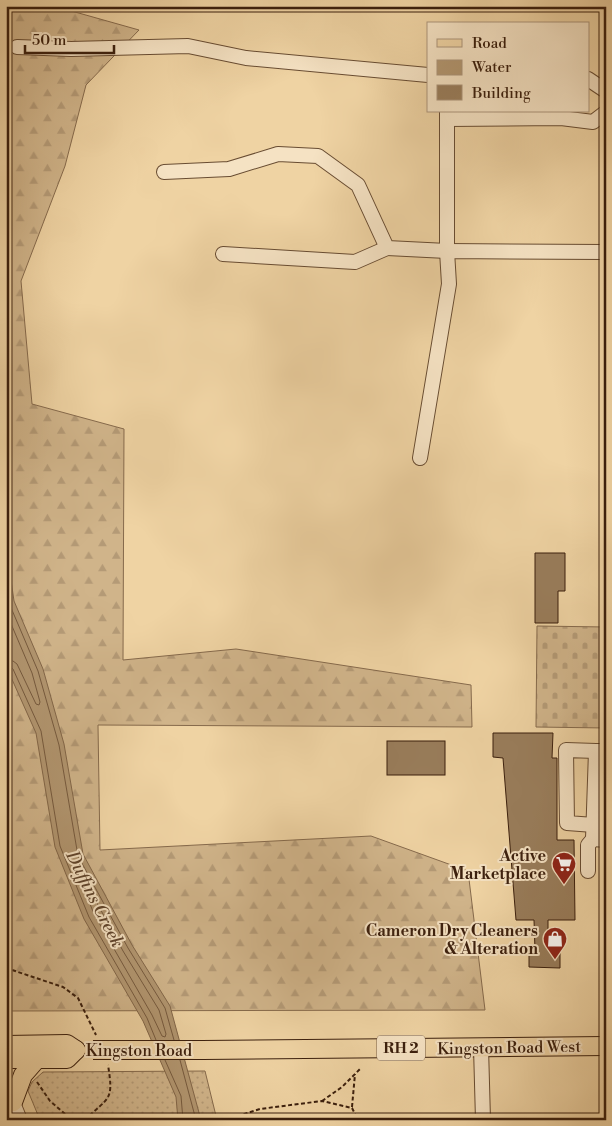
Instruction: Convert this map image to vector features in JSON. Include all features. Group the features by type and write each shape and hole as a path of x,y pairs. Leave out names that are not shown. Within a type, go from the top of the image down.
{"main road":[{"name":"RH 2","path":"6,1045 67,1044 76,1050 67,1059 6,1059"},
{"name":"Kingston Road West","path":"202,1050 606,1046"},
{"name":"Kingston Road","path":"76,1050 202,1050"},
{"path":"10,1094 23,1074 37,1059"}],"street":[{"path":"17,47 71,49 188,46 246,58 427,75"},
{"path":"590,80 606,91"},
{"path":"420,458 449,284 447,251 447,115 561,118 593,122 606,112"},
{"path":"164,172 229,169 278,154 318,156 358,184 387,248"},
{"path":"223,254 355,262 387,248 447,251 606,252"},
{"path":"588,871 588,845 600,840 594,824 601,751 566,750 567,823 594,824"},
{"path":"481,1047 483,1120"},
{"path":"10,1094 20,1120"}],"path":[{"path":"6,968 64,987 71,992 78,998 98,1040"},
{"path":"85,1120 108,1100 111,1086 108,1065"},
{"path":"322,1101 342,1087 360,1069"},
{"path":"355,1074 352,1108 358,1120"},
{"path":"31,1078 38,1083 50,1101 72,1120"},
{"path":"227,1119 260,1109 322,1101 352,1108"}],"green space":[{"path":"6,10 68,10 139,30 86,85 65,166 21,281 32,404 124,429 123,660 236,649 471,685 472,727 98,725 100,850 371,836 468,871 485,1010 6,1011"},
{"path":"537,626 606,627 606,728 536,727"},
{"path":"205,1071 217,1120 154,1120 152,1116 139,1120 40,1120 28,1091 32,1082 43,1072"}],"water":[{"name":"Duffins Creek","path":"6,546 14,601 43,669 64,744 83,854 132,945 170,1006 201,1120 178,1120 176,1097 143,1021 84,919 55,847 36,733 6,666"}],"building":[{"path":"535,553 565,553 565,591 558,591 558,623 535,623"},
{"path":"493,733 553,733 552,758 557,758 557,840 574,840 575,920 548,920 548,950 560,950 560,968 529,967 529,950 535,950 534,920 516,920 503,758 493,757"},
{"path":"387,741 445,741 445,775 387,775"}],"place":[{"name":"Active Marketplace","path":"564,885"},
{"name":"Cameron Dry Cleaners & Alteration","path":"555,960"}]}
